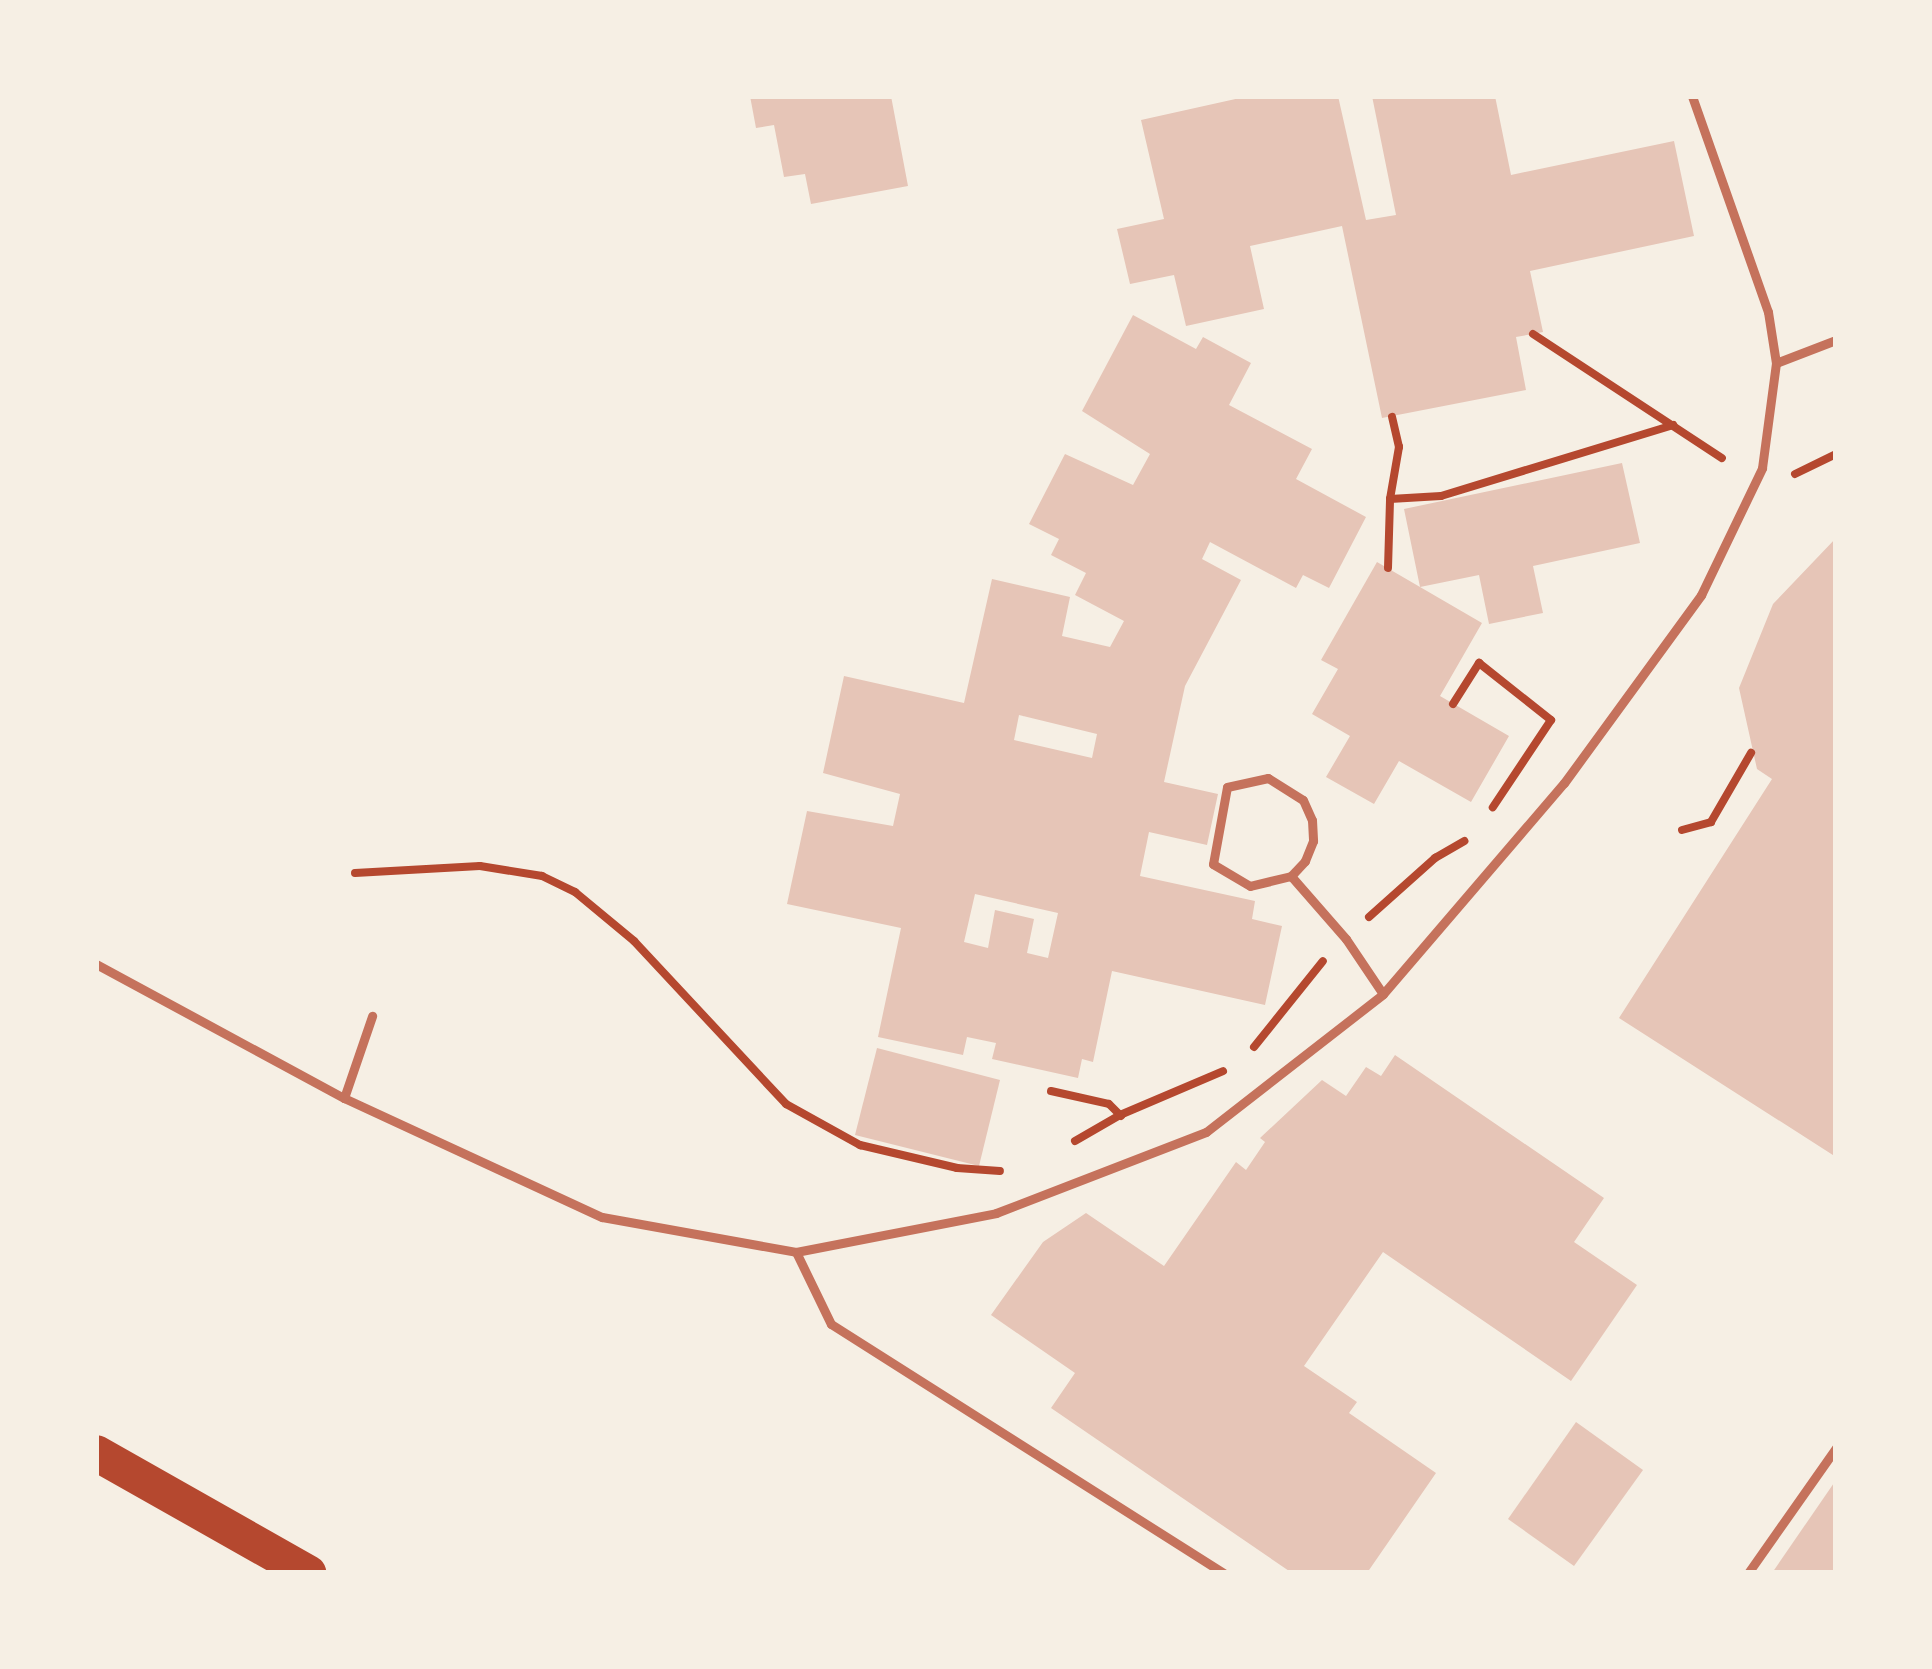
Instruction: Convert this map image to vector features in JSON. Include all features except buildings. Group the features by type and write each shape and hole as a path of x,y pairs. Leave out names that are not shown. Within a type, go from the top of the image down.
{"highway":[{"path":"96,1453 308,1573"}],"lane":[{"path":"96,964 344,1098 602,1217 796,1252 996,1213 1206,1132 1382,994 1564,783 1701,595 1762,468 1776,363 1751,257 1692,96"},
{"path":"1776,363 1836,340"},
{"path":"1268,778 1304,800 1313,841 1306,861 1291,876 1271,885 1250,886 1213,864 1227,787 1268,778"},
{"path":"1291,876 1346,939 1382,994"},
{"path":"344,1098 372,1016"},
{"path":"796,1252 831,1324 1224,1573"},
{"path":"1748,1573 1836,1448"}],"path":[{"path":"1533,334 1722,458"},
{"path":"1388,568 1390,499 1399,447 1391,417"},
{"path":"1390,499 1441,496 1673,425"},
{"path":"1789,475 1803,474 1836,454"},
{"path":"1453,704 1479,663 1551,720 1486,816"},
{"path":"1682,830 1711,822 1751,753"},
{"path":"1056,1151 1120,1115 1239,1064 1315,969 1435,858 1473,835"},
{"path":"355,873 494,866 542,876 575,892 634,941 786,1104 860,1145 957,1168 1008,1170"},
{"path":"1051,1091 1109,1104 1130,1126"}]}
